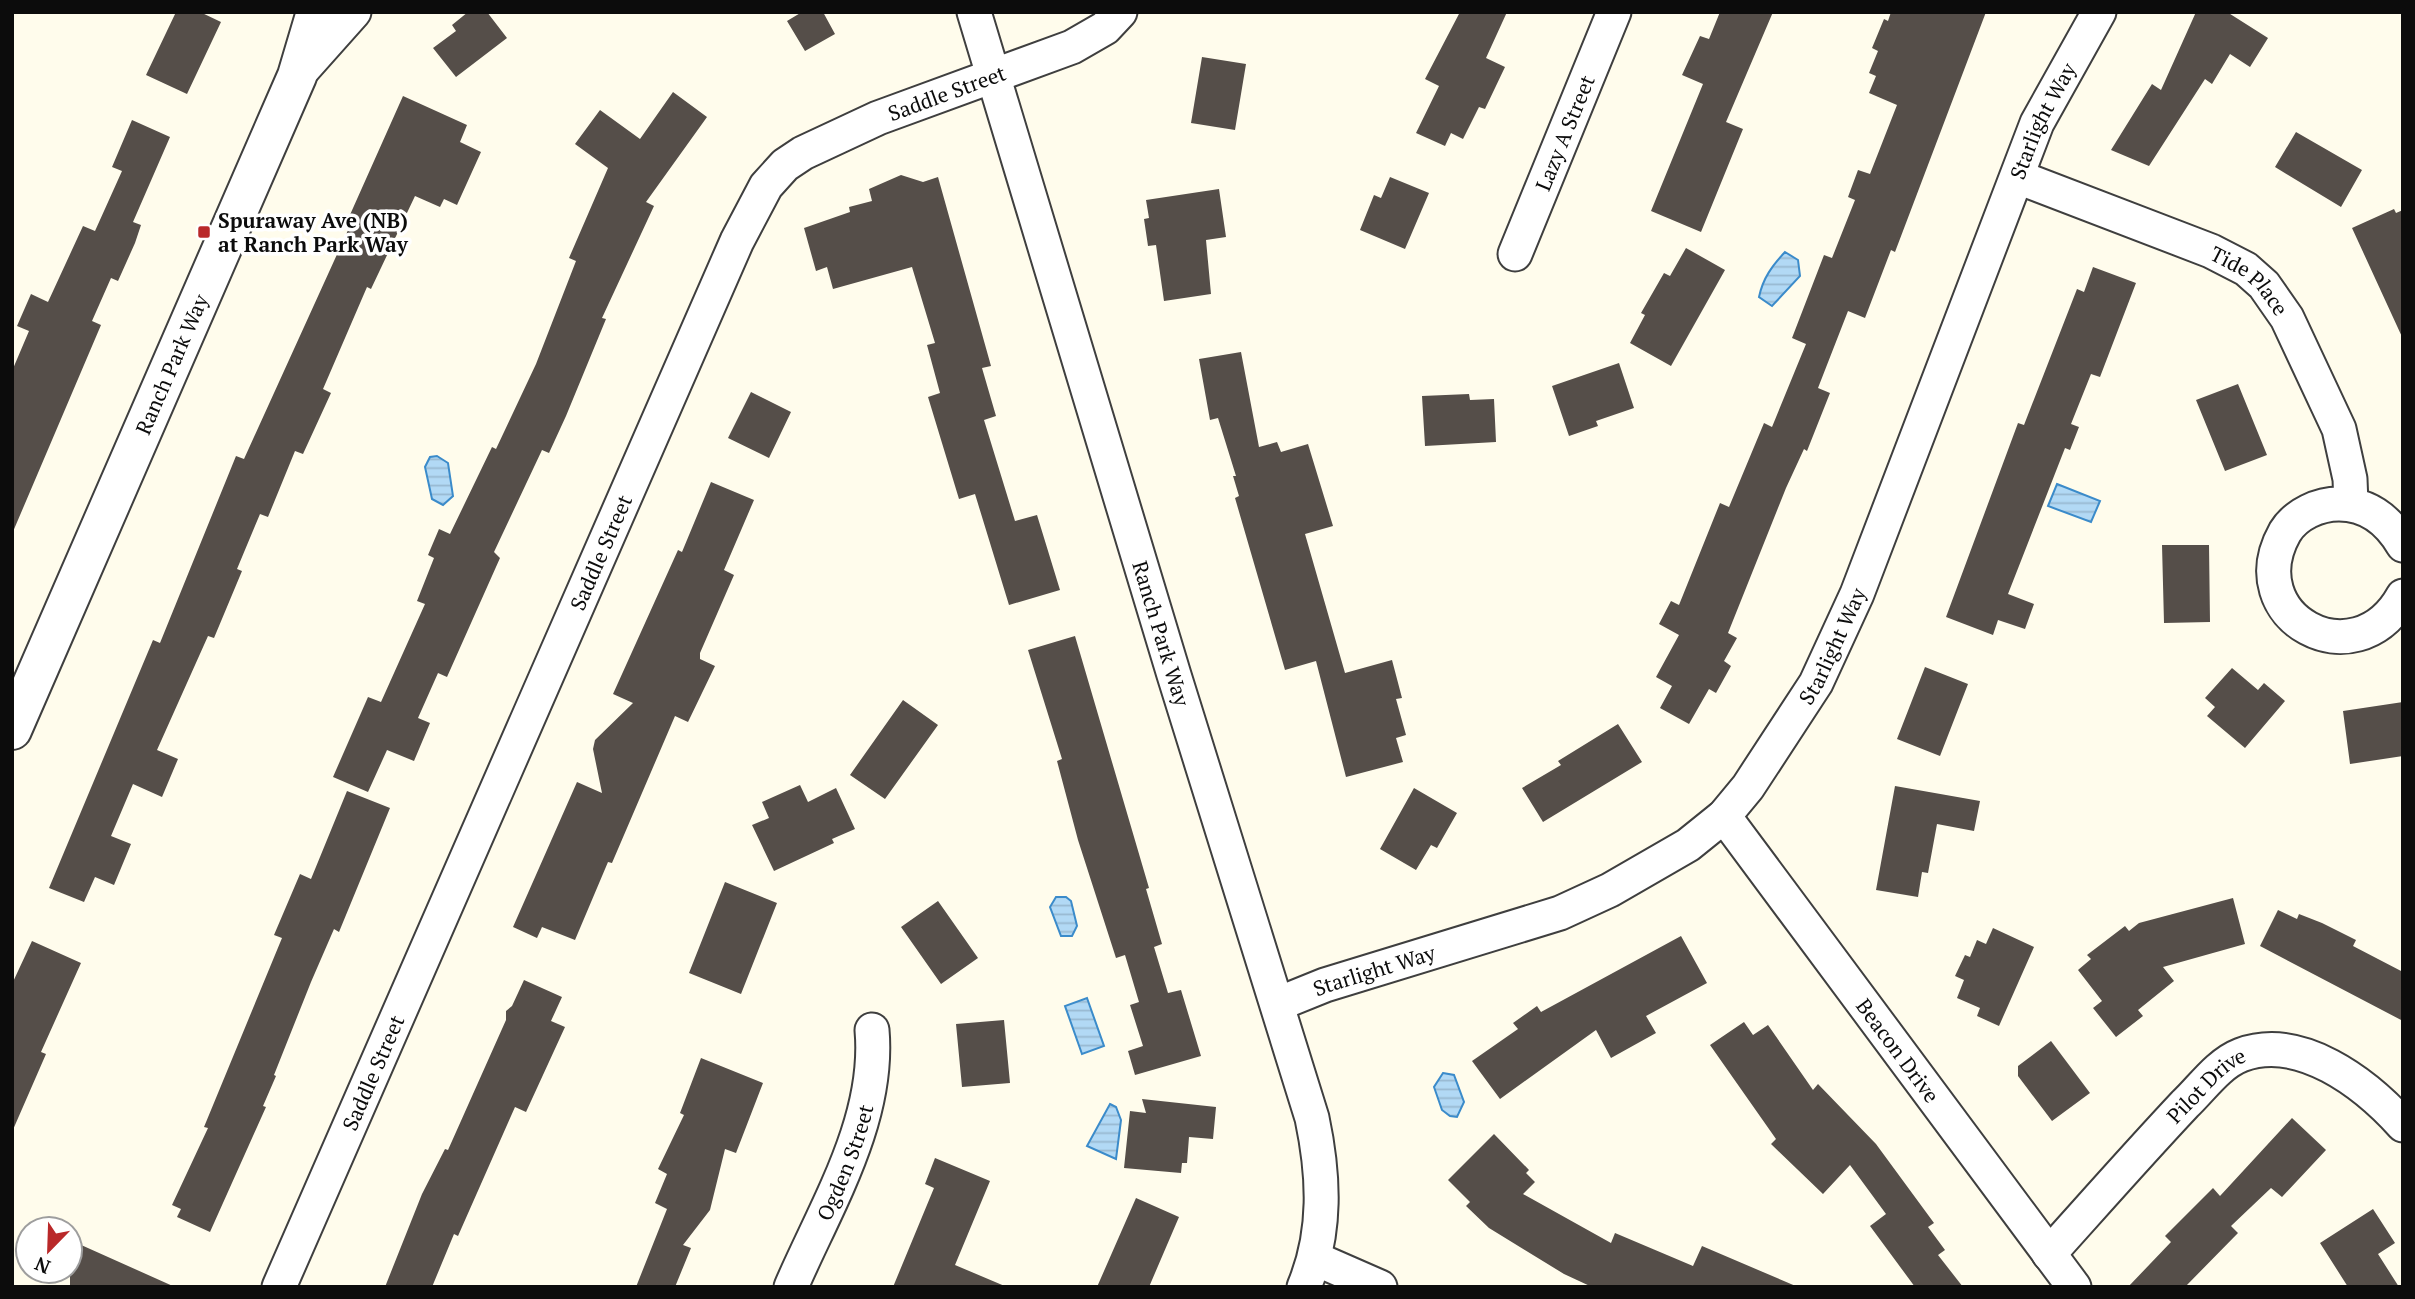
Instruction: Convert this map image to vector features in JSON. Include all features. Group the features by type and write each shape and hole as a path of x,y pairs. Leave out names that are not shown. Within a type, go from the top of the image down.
{"street":[{"path":"297,76 316,12"},
{"name":"Ranch Park Way","path":"12,730 297,76 354,12"},
{"name":"Ranch Park Way","path":"974,12 1174,675 1278,1004 1319,1152 1321,1223 1310,1273"},
{"name":"Saddle Street","path":"279,1287 737,241 766,186 785,165 824,142 878,118 1088,39 1120,12"},
{"name":"Lazy A Street","path":"1515,254 1614,12"},
{"name":"Starlight Way","path":"1278,1004 1325,985 1560,913 1645,873 1688,845 1724,816 1768,761 1816,683 1857,594 2051,95 2099,12"},
{"name":"Tide Place","path":"2018,177 2222,255 2246,269 2264,285 2287,318 2339,429 2350,479 2351,504"},
{"path":"2403,545 2394,529 2376,513 2351,504 2328,504 2306,512 2288,527 2276,548 2273,562 2274,586 2284,607 2300,624 2330,637 2354,637 2376,628 2394,612 2403,596"},
{"name":"Beacon Drive","path":"1724,816 2074,1287"},
{"name":"Ogden Street","path":"790,1287 862,1123 874,1061 872,1030"},
{"name":"Pilot Drive","path":"2049,1254 2166,1125 2222,1067 2238,1056 2268,1048 2306,1056 2363,1087 2403,1125"},
{"path":"1310,1273 1380,1287"}],"water":[{"path":"1785,252 1798,260 1800,276 1772,306 1759,297 1769,273"},
{"path":"437,456 448,463 453,496 443,505 432,499 425,467 430,457"},
{"path":"2057,484 2100,501 2091,522 2048,506"},
{"path":"1056,897 1066,897 1071,901 1077,926 1072,936 1061,936 1050,907"},
{"path":"1087,998 1104,1046 1082,1054 1065,1006"},
{"path":"1443,1073 1454,1075 1464,1102 1457,1117 1442,1110 1434,1087"},
{"path":"1110,1104 1116,1107 1121,1120 1116,1159 1087,1146"}],"building":[{"path":"176,12 200,12 221,22 187,94 146,75"},
{"path":"468,12 487,12 507,38 456,77 433,48 456,31 452,25"},
{"path":"802,12 823,12 835,34 805,51 787,21"},
{"path":"1460,12 1507,12 1486,58 1505,67 1485,109 1479,107 1463,139 1451,133 1445,146 1416,133 1439,86 1425,79"},
{"path":"1720,12 1773,12 1726,122 1743,129 1701,232 1651,211 1703,84 1682,75 1700,36 1709,39"},
{"path":"1891,12 1986,12 1895,252 1891,250 1865,318 1848,311 1818,388 1830,393 1807,451 1804,449 1786,488 1728,633 1737,638 1724,661 1731,666 1716,693 1709,689 1689,724 1660,708 1672,686 1656,677 1679,635 1659,624 1671,601 1679,605 1720,503 1729,507 1764,423 1772,427 1806,344 1792,338 1824,255 1832,258 1855,200 1848,197 1858,170 1870,174 1897,105 1869,93 1876,76 1869,73 1878,51 1872,48 1884,19 1888,21"},
{"path":"2196,12 2227,12 2268,38 2250,67 2230,54 2212,84 2205,79 2149,166 2111,150 2152,84 2161,90"},
{"path":"1202,57 1246,64 1235,130 1191,123"},
{"path":"673,92 707,117 646,202 654,206 602,318 606,319 566,416 549,453 542,450 494,552 500,558 447,677 438,673 418,718 430,723 414,761 387,750 368,792 333,777 368,697 381,702 425,604 417,601 434,558 428,555 439,529 450,534 492,447 496,449 536,364 576,261 569,258 608,168 575,144 600,110 640,139"},
{"path":"403,96 467,125 460,142 481,152 457,205 444,199 440,207 415,196 371,289 367,287 323,389 331,393 303,454 295,451 268,517 260,514 237,569 242,571 214,638 208,636 157,750 178,759 162,797 133,784 111,836 131,844 114,885 95,877 84,902 49,888 153,640 160,643 236,456 244,459 349,228 345,226"},
{"path":"132,120 170,137 133,222 141,225 135,243 118,281 111,278 92,321 101,325 12,534 12,371 29,331 17,326 31,294 48,302 83,226 95,231 122,171 112,167"},
{"path":"2296,132 2362,170 2341,207 2275,167"},
{"path":"901,175 923,182 938,177 991,366 982,368 996,416 984,420 1015,521 1037,515 1060,590 1009,605 975,494 959,499 928,397 940,393 927,345 935,343 912,267 833,289 827,267 816,271 804,228 850,212 849,207 872,201 869,189"},
{"path":"1390,177 1429,193 1405,249 1360,230 1374,195 1381,198"},
{"path":"1219,189 1226,237 1206,240 1211,294 1164,301 1156,245 1148,246 1144,219 1149,218 1146,200"},
{"path":"2394,209 2396,213 2403,210 2403,339 2352,228"},
{"path":"1686,248 1725,270 1671,366 1630,343 1645,315 1641,313 1664,273 1670,276"},
{"path":"2093,267 2136,283 2100,377 2091,374 2071,424 2079,427 2070,450 2065,448 2008,594 2034,604 2025,629 1998,620 1993,635 1946,617 2018,423 2024,425 2077,289 2084,292"},
{"path":"1241,352 1259,447 1277,442 1281,452 1308,444 1333,526 1305,534 1345,673 1392,660 1402,698 1396,699 1406,735 1396,738 1403,762 1346,777 1316,661 1285,670 1235,498 1239,496 1233,476 1236,476 1218,418 1210,420 1199,359"},
{"path":"1619,363 1634,408 1596,421 1598,426 1569,436 1552,386"},
{"path":"2238,384 2267,455 2225,471 2196,400"},
{"path":"751,392 791,412 769,458 728,438"},
{"path":"1469,394 1470,400 1494,399 1496,442 1425,446 1422,396"},
{"path":"711,482 754,500 724,570 734,575 700,653 700,659 715,666 688,722 675,716 612,863 608,862 575,940 542,927 537,938 513,927 577,782 602,793 593,749 595,740 633,703 613,694 678,550 682,552"},
{"path":"2162,545 2209,545 2210,622 2164,623"},
{"path":"1075,636 1149,888 1146,889 1162,944 1154,947 1168,993 1181,990 1201,1056 1135,1075 1128,1051 1143,1046 1130,1005 1139,1002 1125,955 1116,958 1078,840 1057,761 1062,759 1028,650"},
{"path":"1925,667 1968,684 1940,756 1897,739"},
{"path":"2232,668 2258,690 2264,683 2285,701 2245,748 2207,716 2215,707 2205,698"},
{"path":"903,700 938,725 885,799 850,775"},
{"path":"2403,702 2403,756 2350,764 2343,711"},
{"path":"1618,724 1642,762 1543,822 1522,788 1561,765 1558,761"},
{"path":"800,785 808,802 836,788 855,829 832,839 834,843 774,871 752,825 769,818 762,802"},
{"path":"1895,786 1980,801 1974,831 1937,824 1928,873 1922,872 1918,897 1876,890"},
{"path":"1414,788 1457,813 1437,848 1431,845 1416,870 1380,849"},
{"path":"347,791 390,808 339,932 334,929 311,982 274,1075 276,1076 263,1106 266,1107 210,1232 177,1217 181,1209 172,1205 208,1128 204,1127 282,938 274,935 300,874 311,879"},
{"path":"725,882 777,903 741,994 689,973"},
{"path":"2233,898 2245,944 2163,967 2174,981 2138,1010 2143,1016 2116,1037 2093,1008 2102,1001 2078,970 2091,959 2087,955 2125,926 2129,931 2139,923"},
{"path":"938,901 978,958 941,984 901,927"},
{"path":"2278,910 2297,919 2299,914 2322,923 2356,940 2353,946 2403,972 2403,1021 2260,946"},
{"path":"1993,928 2034,947 1999,1026 1977,1016 1980,1008 1957,998 1964,980 1955,976 1965,955 1970,957 1977,940 1986,944"},
{"path":"1681,936 1707,983 1646,1016 1656,1033 1611,1058 1596,1030 1500,1099 1472,1061 1518,1029 1513,1023 1537,1006 1541,1012"},
{"path":"32,941 81,963 41,1052 46,1054 12,1132 12,984"},
{"path":"524,980 562,997 551,1021 565,1027 526,1112 515,1107 458,1236 454,1234 432,1287 385,1287 422,1194 445,1149 448,1150 506,1020 506,1011 512,1006"},
{"path":"1004,1020 1010,1083 962,1087 956,1024"},
{"path":"1744,1022 1753,1035 1768,1025 1813,1090 1818,1084 1876,1144 1934,1223 1928,1227 1945,1250 1938,1255 1963,1287 1915,1287 1870,1226 1886,1214 1850,1165 1823,1194 1771,1144 1776,1139 1710,1045"},
{"path":"2051,1041 2090,1093 2052,1121 2018,1076 2018,1066"},
{"path":"701,1058 763,1083 736,1153 725,1149 710,1210 683,1245 691,1248 675,1287 636,1287 667,1209 655,1203 667,1174 658,1169 684,1115 680,1113"},
{"path":"1142,1099 1216,1107 1213,1139 1189,1137 1187,1163 1182,1163 1181,1173 1124,1168 1130,1111 1146,1113"},
{"path":"2292,1118 2326,1150 2282,1197 2271,1188 2231,1226 2238,1233 2185,1287 2128,1287 2171,1242 2165,1236 2213,1188 2220,1196"},
{"path":"1494,1134 1529,1170 1526,1173 1535,1182 1523,1194 1611,1243 1615,1233 1693,1266 1702,1246 1798,1287 1592,1287 1564,1274 1489,1228 1466,1206 1470,1202 1448,1180"},
{"path":"935,1158 990,1181 955,1265 1007,1287 893,1287 934,1188 925,1184"},
{"path":"1136,1198 1179,1217 1149,1287 1097,1287"},
{"path":"2373,1209 2395,1243 2378,1254 2399,1287 2348,1287 2320,1243"},
{"path":"84,1246 175,1287 70,1287 84,1285"}],"place":[{"name":"Spuraway Ave (NB) at Ranch Park Way","path":"204,232"}]}
